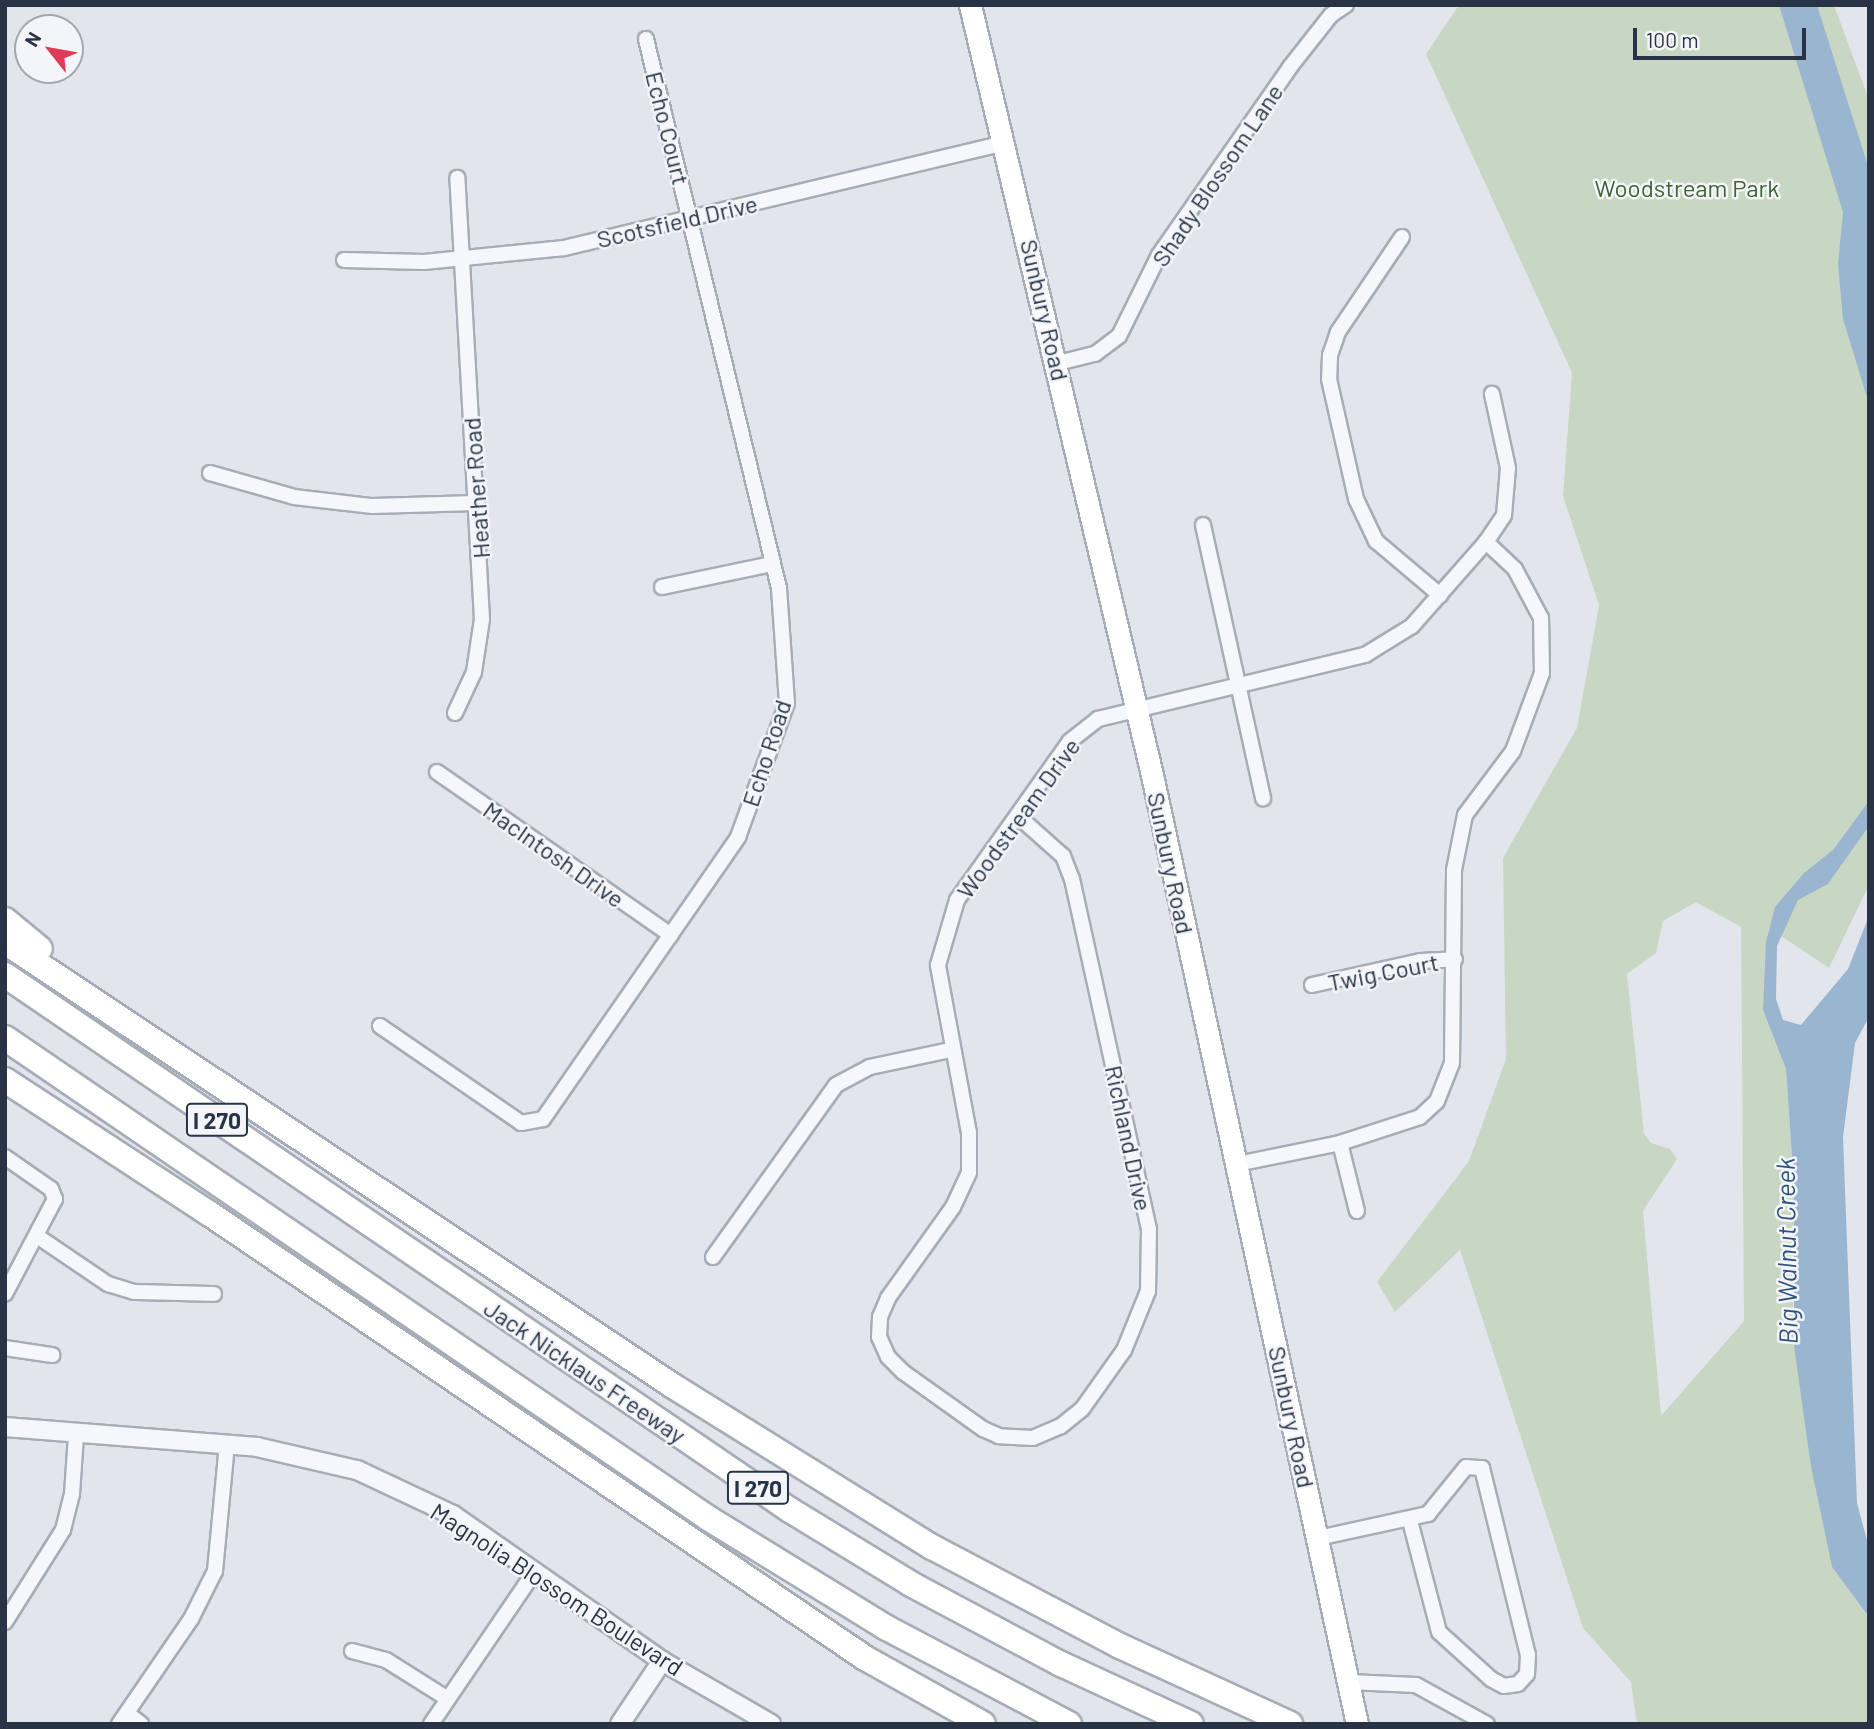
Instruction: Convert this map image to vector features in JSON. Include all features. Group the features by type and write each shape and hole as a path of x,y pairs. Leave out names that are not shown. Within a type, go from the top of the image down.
{"highway":[{"path":"5,920 275,1121"},
{"path":"5,942 673,1386 932,1547 1120,1646 1290,1724"},
{"name":"Jack Nicklaus Freeway","path":"5,975 790,1510 957,1608 1061,1664 1191,1724"},
{"name":"I 270","path":"5,1038 708,1518 885,1627 1069,1724"},
{"path":"11,1087 210,1214 854,1651 983,1724"}],"main road":[{"name":"Sunbury Road","path":"970,5 1058,363 1237,1164 1357,1724"}],"street":[{"name":"Shady Blossom Lane","path":"1058,363 1095,354 1119,336 1159,255 1290,67 1331,15 1346,5"},
{"name":"Echo Court","path":"646,39 690,217"},
{"name":"Scotsfield Drive","path":"344,260 461,259 564,248 1004,143"},
{"name":"Heather Road","path":"454,713 474,672 482,619 457,178"},
{"name":"Echo Road","path":"380,1026 511,1117 531,1123 551,1111 738,837 788,703 779,588 690,217"},
{"path":"1402,237 1338,332 1330,355 1329,379 1356,499 1376,541 1440,595"},
{"name":"Woodstream Drive","path":"879,1337 888,1298 953,1207 969,1171 969,1133 951,1050 938,965 957,900 1019,817 1070,741 1098,719 1365,655 1412,626 1486,542 1508,500 1508,468 1492,394"},
{"path":"210,473 293,497 372,506 477,503"},
{"path":"1203,525 1263,798"},
{"path":"1237,1164 1340,1143 1409,1121 1437,1101 1452,1063 1454,870 1465,814 1513,751 1542,673 1541,618 1515,569 1486,542"},
{"path":"662,587 772,564"},
{"name":"MacIntosh Drive","path":"437,772 671,935"},
{"name":"Richland Drive","path":"879,1337 888,1357 904,1373 983,1429 999,1436 1033,1438 1061,1426 1082,1409 1124,1349 1148,1292 1149,1229 1072,879 1063,856 1019,817"},
{"name":"Twig Court","path":"1312,985 1420,961 1455,959"},
{"path":"713,1257 836,1085 870,1067 951,1050"},
{"path":"1340,1143 1357,1210"},
{"path":"5,1157 55,1195 54,1208 5,1294"},
{"path":"37,1236 108,1284 134,1292 214,1294"},
{"path":"5,1348 52,1355"},
{"name":"Magnolia Blossom Boulevard","path":"5,1427 76,1436 227,1444 319,1459 357,1470 453,1516 662,1661 771,1724"},
{"path":"5,1622 63,1530 72,1493 76,1436"},
{"path":"141,1724 123,1718 191,1619 215,1571 227,1444"},
{"path":"1318,1538 1410,1521 1428,1514 1441,1502 1466,1467 1482,1468 1528,1655 1527,1674 1518,1684 1504,1686 1491,1679 1438,1632 1410,1521"},
{"path":"431,1724 535,1571"},
{"path":"352,1651 386,1660 448,1699"},
{"path":"620,1724 662,1661"},
{"path":"1349,1682 1372,1679 1416,1685 1487,1724"}],"green space":[{"name":"Woodstream Park","path":"1459,5 1834,5 1869,100 1869,885 1829,968 1769,928 1763,1010 1786,1069 1794,1187 1793,1327 1811,1467 1832,1567 1869,1617 1869,1724 1637,1724 1631,1682 1583,1628 1460,1250 1395,1312 1377,1282 1469,1161 1506,1059 1503,858 1577,728 1599,605 1563,496 1572,373 1426,54","holes":["1696,902 1741,927 1744,1321 1661,1416 1643,1211 1677,1159 1670,1149 1651,1143 1644,1134 1627,974 1656,953 1663,921"]}],"water":[{"path":"1779,5 1817,5 1869,169 1869,404 1843,319 1838,264 1843,212"},
{"path":"1869,801 1869,826 1828,884 1798,900 1777,946 1776,999 1783,1020 1801,1025 1848,969 1869,916 1869,1017 1855,1043 1843,1137 1857,1503 1869,1548 1869,1617 1832,1567 1811,1467 1794,1346 1794,1187 1786,1069 1763,1010 1766,942 1775,907 1804,873 1833,850"}],"water label":[{"name":"Big Walnut Creek","path":"1786,1251"}]}
